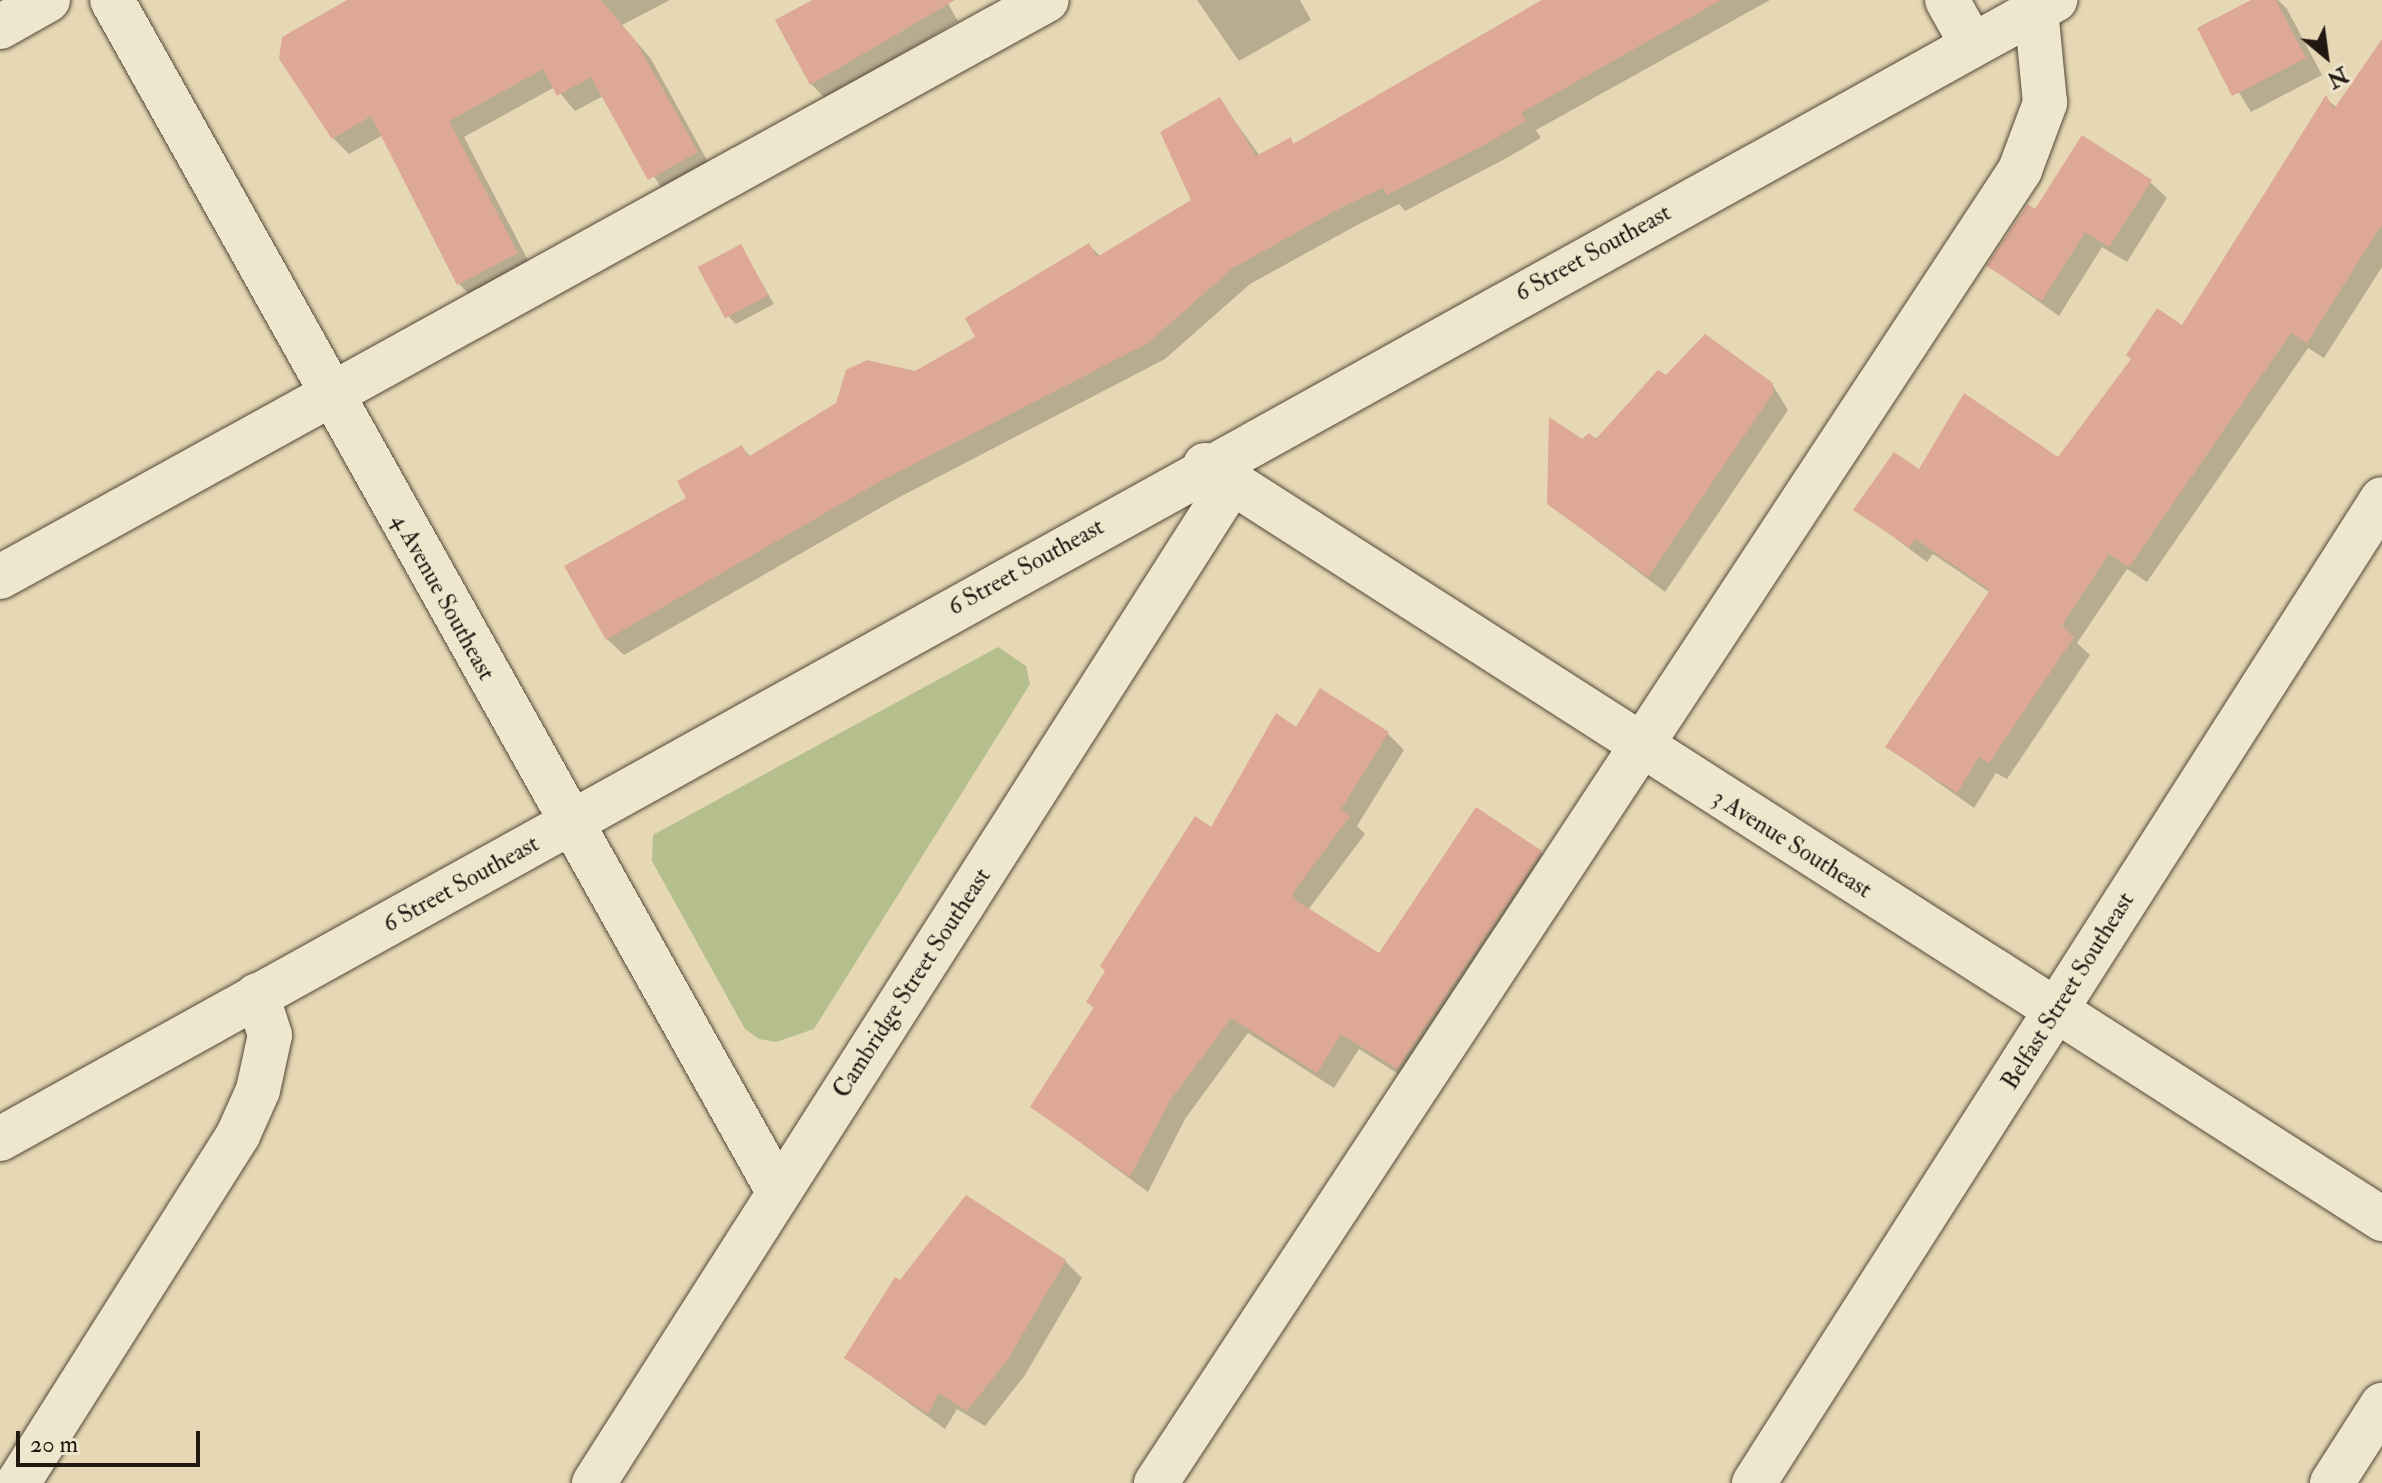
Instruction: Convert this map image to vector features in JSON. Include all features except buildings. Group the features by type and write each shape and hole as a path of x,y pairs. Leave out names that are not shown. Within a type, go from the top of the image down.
{"street":[{"path":"0,27 48,0"},
{"name":"4 Avenue Southeast","path":"112,0 568,825 778,1191"},
{"path":"0,577 333,398 1047,0"},
{"path":"1947,0 1972,45"},
{"path":"1156,1483 2020,170 2045,103 2045,5"},
{"name":"6 Street Southeast","path":"0,1139 568,825 1218,474 2045,5"},
{"name":"3 Avenue Southeast","path":"1218,474 1640,748 2382,1219"},
{"name":"Cambridge Street Southeast","path":"594,1483 778,1191 1218,474"},
{"name":"Belfast Street Southeast","path":"1754,1483 2382,499"},
{"path":"18,1483 238,1135 270,1035 257,995"},
{"path":"2332,1483 2382,1405"}],"green space":[{"path":"998,647 1026,666 1030,684 814,1029 776,1042 759,1039 745,1029 652,861 653,835"}]}
